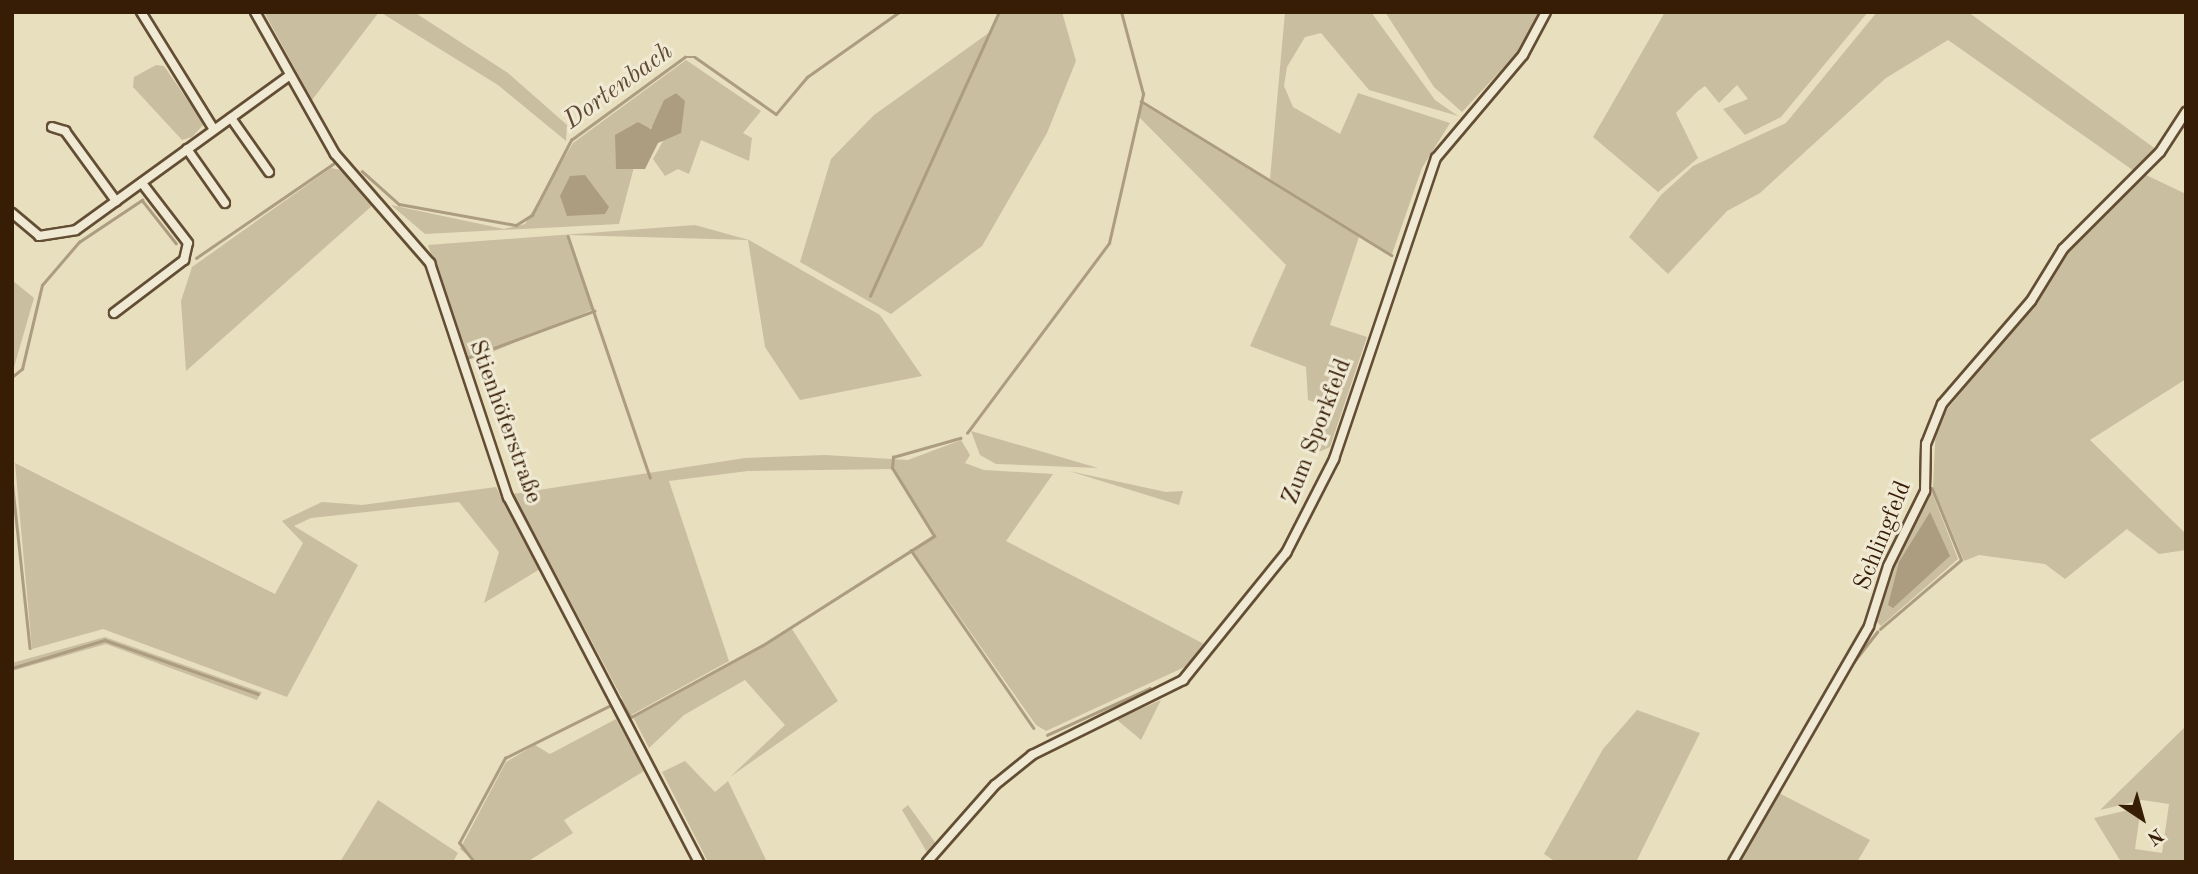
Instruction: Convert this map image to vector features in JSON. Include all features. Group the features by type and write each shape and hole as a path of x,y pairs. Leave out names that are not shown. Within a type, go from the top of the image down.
{"street":[{"path":"141,12 213,128"},
{"name":"Stienhöferstraße","path":"255,12 335,154 430,263 503,486 699,862"},
{"name":"Zum Sporkfeld","path":"927,862 995,785 1032,755 1183,680 1286,553 1334,458 1436,158 1523,55 1546,12"},
{"path":"12,213 32,232 48,237 76,230 289,75"},
{"name":"Schlingfeld","path":"1733,862 1869,626 1888,566 1925,491 1926,444 1942,404 2031,301 2063,249 2160,152 2186,112"},
{"path":"231,118 269,172"},
{"path":"52,127 65,131 116,201"},
{"path":"187,149 225,203"},
{"path":"114,313 184,260 188,243 142,183"}],"shaded area":[{"path":"264,12 379,12 312,100"},
{"path":"380,12 414,12 508,73 567,125 566,141 498,85"},
{"path":"999,12 1062,12 1076,61 1047,133 982,246 891,314 800,262 831,159 874,115 990,32"},
{"path":"1285,12 1371,12 1435,100 1458,116 1369,90 1321,33 1305,37 1287,67 1284,86 1293,107 1340,134 1358,93 1450,123 1422,168 1392,254 1270,179"},
{"path":"1385,12 1539,12 1517,53 1462,112 1434,87"},
{"path":"1665,12 1868,12 1781,117 1745,135 1723,109 1748,99 1737,85 1719,103 1705,86 1698,91 1676,113 1698,158 1658,192 1593,137"},
{"path":"1877,12 1968,12 2157,150 2134,171 1948,40 1886,78 1760,193 1727,211 1668,274 1629,237 1661,195 1693,166 1786,123"},
{"path":"686,60 761,111 743,133 752,138 749,161 701,140 689,174 678,169 665,176 653,159 685,102 676,93 664,100 656,126 646,129 623,169 634,167 619,224 425,234 391,205 504,229 525,224 573,143"},
{"path":"156,65 164,66 204,124 192,137 182,140 133,87 134,77"},
{"path":"676,93 685,101 681,133 658,143 645,169 616,169 615,135 638,122 651,129 664,100"},
{"path":"1142,104 1359,237 1330,325 1367,337 1330,447 1316,453 1329,407 1308,400 1306,367 1250,346 1286,265 1138,116"},
{"path":"331,168 341,170 374,204 186,371 181,301 192,267"},
{"path":"2144,174 2186,194 2186,379 2090,440 2186,534 2186,550 2159,554 2127,529 2065,579 2045,564 1979,555 1964,561 1933,487 1936,423 2034,304 2067,250"},
{"path":"585,175 609,207 605,214 567,216 560,196 570,176"},
{"path":"695,225 749,240 880,315 922,376 800,400 765,347 748,240 567,235 592,310 478,358 465,358 428,245"},
{"path":"12,280 34,298 12,374"},
{"path":"971,431 1098,468 996,464 980,455"},
{"path":"961,440 970,455 965,463 984,470 1053,474 1006,541 1206,645 1189,665 1046,731 1036,725 913,551 936,536 894,469 748,471 669,481 729,661 631,715 513,494 745,458 825,455 908,460"},
{"path":"15,463 275,594 303,543 282,521 322,502 362,505 496,487 540,569 484,603 499,552 459,502 311,518 294,526 358,565 287,697 103,629 32,649"},
{"path":"1069,471 1166,492 1183,491 1179,505"},
{"path":"1931,490 1958,559 1881,626 1876,621 1890,571","holes":["1930,513 1935,568 1913,589"]},
{"path":"1930,512 1950,556 1893,608 1888,605 1899,562"},
{"path":"792,629 838,701 730,777 785,725 745,680 684,715 649,748 633,717"},
{"path":"105,637 262,692 257,700 106,644 12,671 12,663"},
{"path":"1161,700 1141,740 1116,719"},
{"path":"1637,710 1700,733 1636,862 1556,862 1544,854 1603,749"},
{"path":"616,719 644,771 564,820 573,833 527,862 476,862 460,849 506,762 535,745 550,754"},
{"path":"2186,726 2186,862 2121,862 2094,818 2141,807 2135,849 2162,853 2169,804 2142,800 2100,810"},
{"path":"685,761 715,792 728,781 767,862 708,862 662,772"},
{"path":"1773,790 1870,840 1857,862 1737,862"},
{"path":"378,800 458,853 453,862 340,862"},
{"path":"908,805 937,845 928,854 902,810"}],"waterway":[{"name":"Dortenbach","path":"362,171 399,204 516,225 532,215 571,140 685,57 695,57 776,114 807,77 899,12"},
{"path":"870,296 999,12"},
{"path":"967,433 1109,243 1143,94 1121,12"},
{"path":"1141,101 1391,255"},
{"path":"196,258 333,164"},
{"path":"12,377 22,369 42,285 79,242 142,200 176,243"},
{"path":"568,236 650,477"},
{"path":"464,359 594,311"},
{"path":"621,700 631,717 763,645 934,536 892,468 893,457 960,438"},
{"path":"12,479 30,648"},
{"path":"1880,629 1961,560 1932,489"},
{"path":"911,550 1034,728"},
{"path":"1849,668 1877,632"},
{"path":"12,668 105,640 258,694"},
{"path":"1047,735 1150,688"},
{"path":"474,862 459,843 505,758 609,706"}]}
